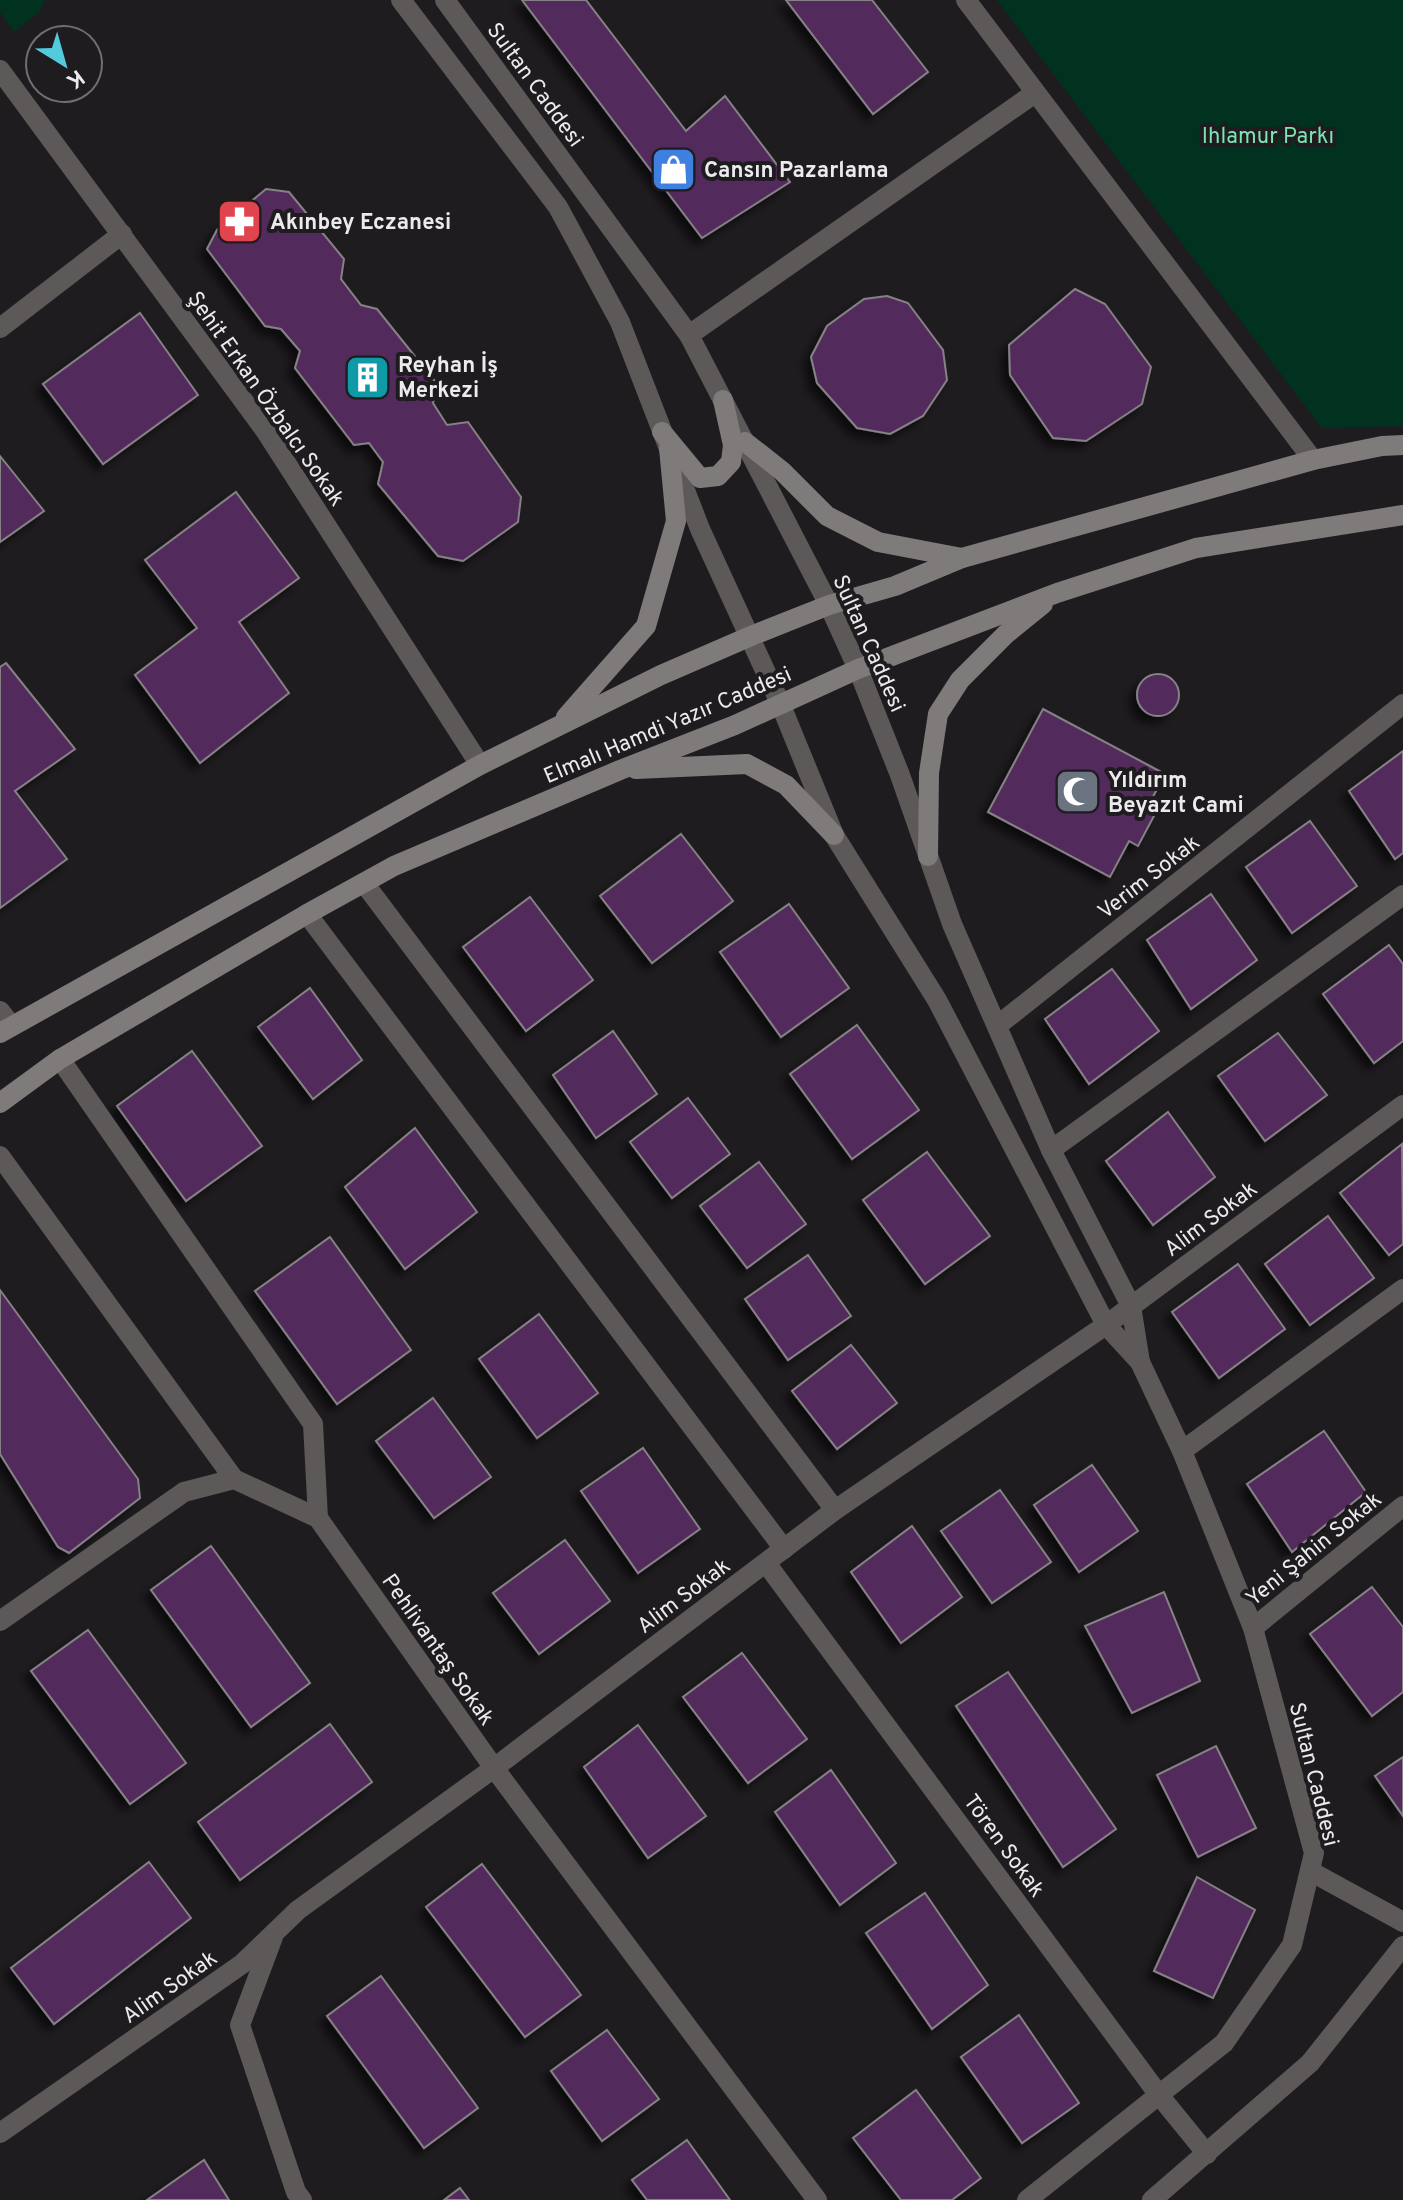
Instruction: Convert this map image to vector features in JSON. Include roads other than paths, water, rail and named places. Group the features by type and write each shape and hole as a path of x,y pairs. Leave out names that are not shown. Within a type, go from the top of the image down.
{"main road":[{"path":"666,440 700,478 718,476 731,462 733,445 723,400"},
{"path":"558,727 646,626 676,521 666,440"},
{"path":"745,442 782,471 827,516 878,542 962,558"},
{"name":"Elmalı Hamdi Yazır Caddesi","path":"4,1023 480,765 661,675 751,636 829,605 895,586 962,558 1313,460 1382,446 1403,445"},
{"name":"Elmalı Hamdi Yazır Caddesi","path":"0,1103 60,1059 394,866 735,725 858,669 1057,593 1196,548 1403,515"},
{"path":"928,856 929,773 938,714 969,671 1006,634 1057,593"},
{"path":"620,770 747,764 786,785 834,835"}],"street":[{"name":"Sultan Caddesi","path":"401,0 558,207 620,322 700,529 751,636 834,835 937,1000 1106,1325 1140,1362"},
{"name":"Sultan Caddesi","path":"445,0 689,335 829,605 858,669 952,924 1051,1150 1131,1306 1140,1362 1182,1451 1253,1628 1314,1853 1292,1945 1224,2043 1027,2200"},
{"path":"966,0 1313,460"},
{"name":"Şehit Erkan Özbalcı Sokak","path":"0,70 265,430 480,765"},
{"path":"689,335 1035,93"},
{"path":"0,328 122,234"},
{"name":"Verim Sokak","path":"997,1026 1403,704"},
{"path":"364,883 835,1510"},
{"path":"1051,1150 1403,895"},
{"path":"307,914 784,1549"},
{"path":"60,1059 313,1424 318,1518"},
{"name":"Alim Sokak","path":"0,2133 242,1964 298,1910 494,1768 835,1510 1106,1325 1403,1105"},
{"name":"Pehlivantaş Sokak","path":"0,1156 234,1479 318,1518 494,1768 817,2200"},
{"path":"1182,1451 1403,1289"},
{"path":"0,1621 184,1492 234,1479"},
{"name":"Yeni Şahin Sokak","path":"1253,1628 1403,1506"},
{"name":"Tören Sokak","path":"766,1563 1159,2095 1207,2154"},
{"path":"1310,1871 1403,1922"},
{"path":"275,1932 240,2025 296,2192 302,2200"},
{"path":"1152,2200 1310,2063 1403,1946"}],"place":[{"name":"Cansın Pazarlama","path":"673,169"},
{"name":"Akınbey Eczanesi","path":"239,221"},
{"name":"Reyhan İş Merkezi","path":"367,377"},
{"name":"Yıldırım Beyazıt Cami","path":"1077,792"}],"park label":[{"name":"Ihlamur Parkı","path":"1268,135"}]}
